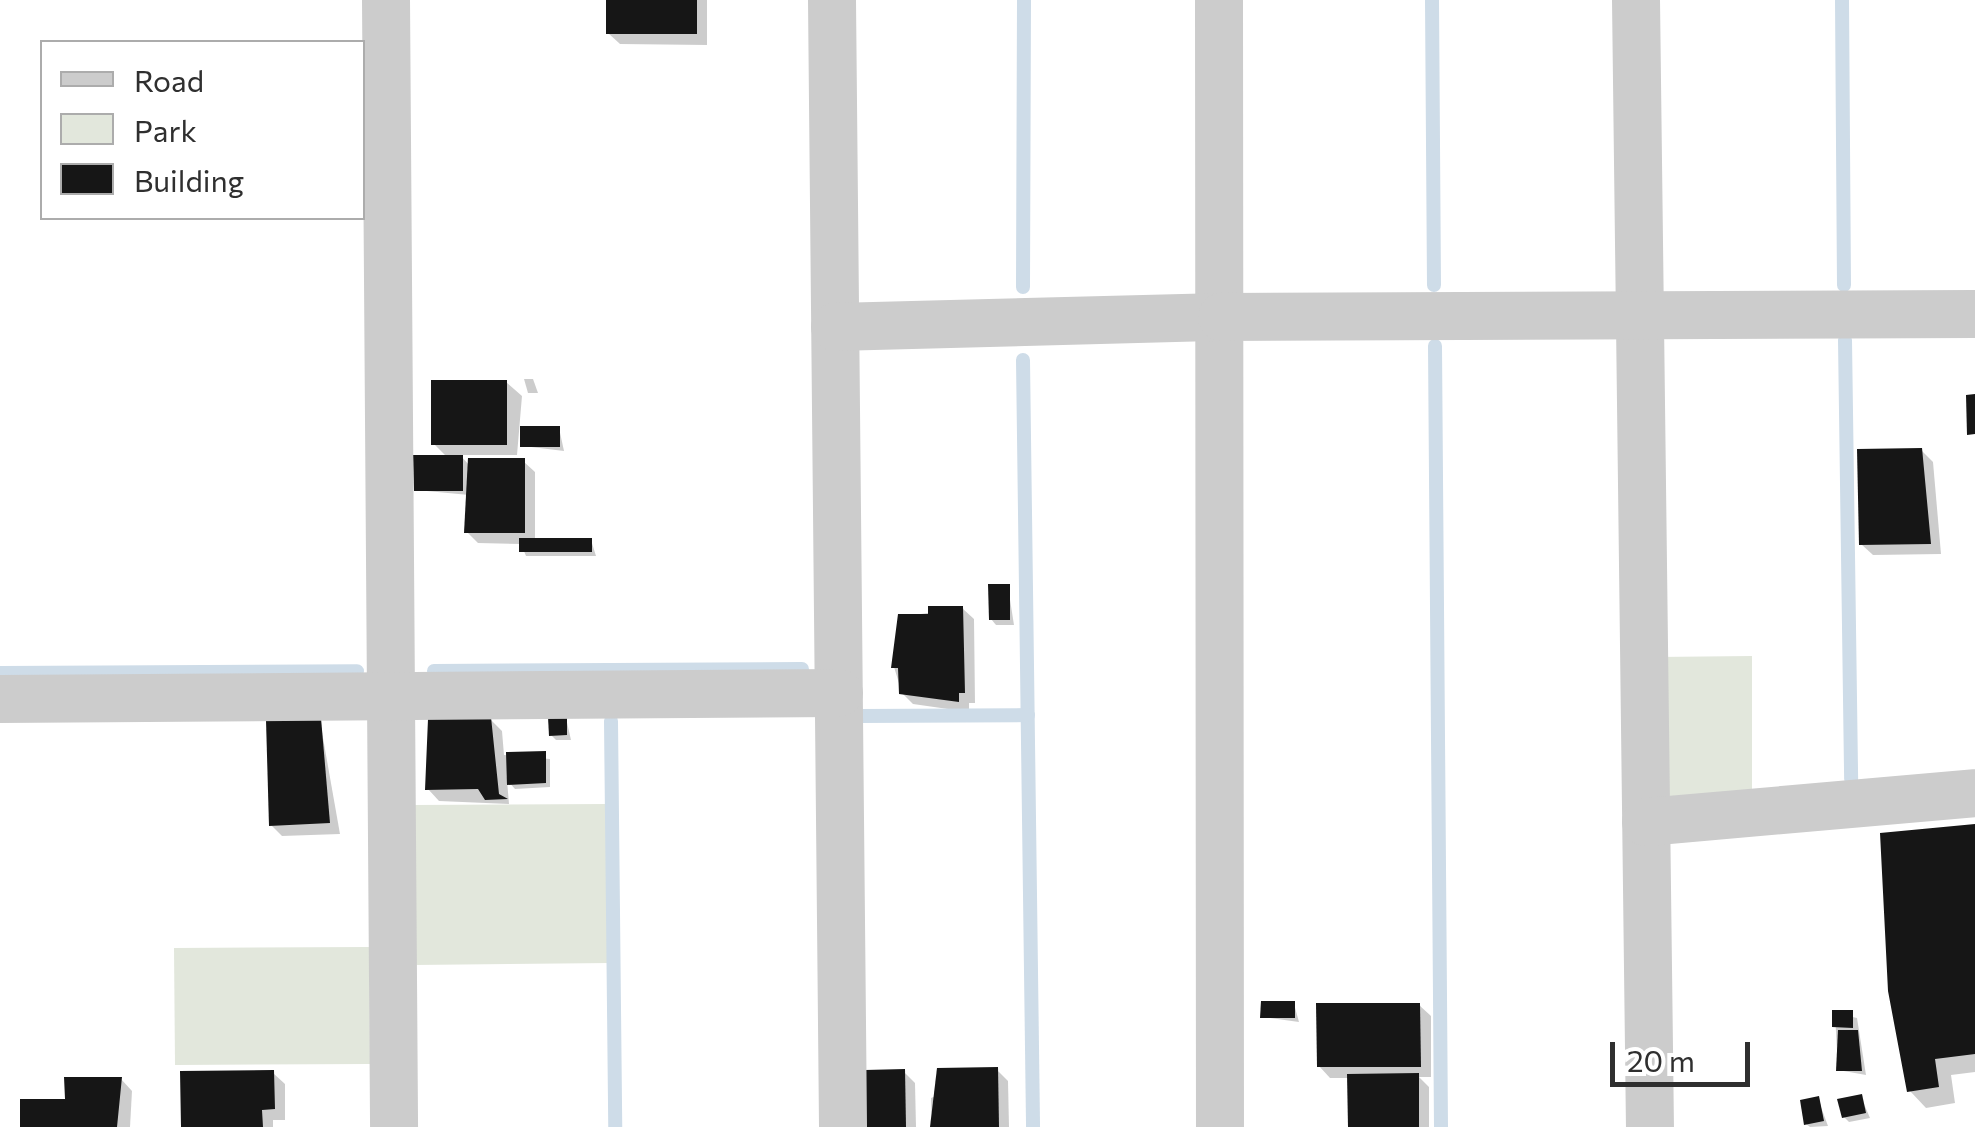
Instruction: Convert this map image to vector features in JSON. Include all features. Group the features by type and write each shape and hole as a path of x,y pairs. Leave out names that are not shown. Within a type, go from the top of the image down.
{"street":[{"path":"386,0 394,1127"},
{"path":"832,0 843,1127"},
{"path":"1219,0 1220,1127"},
{"path":"1636,0 1650,1127"},
{"path":"835,327 1222,317 1975,314"},
{"path":"0,700 838,693"},
{"path":"1646,822 1975,793"}],"green space":[{"path":"1752,656 1752,795 1665,799 1656,657"},
{"path":"609,804 611,963 413,965 412,805"},
{"path":"369,947 370,1064 175,1065 174,948"}],"building":[{"path":"606,0 697,0 697,34 606,34"},
{"path":"431,380 507,380 507,445 431,445"},
{"path":"1975,394 1975,434 1967,435 1966,395"},
{"path":"520,426 560,426 560,447 520,447"},
{"path":"1922,448 1931,544 1859,545 1857,449"},
{"path":"413,455 463,455 463,491 414,491"},
{"path":"468,458 525,458 525,533 464,533"},
{"path":"519,538 592,538 592,552 519,552"},
{"path":"988,584 1010,584 1010,620 989,620"},
{"path":"928,606 963,606 965,693 959,693 959,702 899,694 898,668 891,668 898,614 928,614"},
{"path":"567,716 567,735 549,736 548,717"},
{"path":"491,717 499,794 508,799 485,800 478,789 425,790 428,719"},
{"path":"321,718 330,823 269,826 266,720"},
{"path":"546,751 546,783 507,785 506,752"},
{"path":"1975,824 1975,1054 1935,1059 1939,1087 1907,1092 1888,991 1880,833"},
{"path":"1261,1001 1295,1001 1295,1018 1260,1018"},
{"path":"1316,1003 1420,1003 1421,1067 1317,1067"},
{"path":"1832,1010 1853,1010 1853,1028 1832,1027"},
{"path":"1838,1030 1858,1030 1862,1071 1836,1071"},
{"path":"998,1067 999,1127 930,1127 937,1068"},
{"path":"905,1069 906,1127 866,1127 865,1070"},
{"path":"274,1070 275,1109 262,1110 263,1127 181,1127 180,1071"},
{"path":"1419,1073 1419,1127 1348,1127 1347,1074"},
{"path":"64,1077 122,1077 117,1127 20,1127 20,1099 65,1099"},
{"path":"1862,1094 1866,1113 1842,1118 1837,1099"},
{"path":"1819,1096 1824,1121 1804,1125 1800,1100"}],"waterway":[{"path":"1023,287 1024,0"},
{"path":"1432,0 1434,285"},
{"path":"1842,0 1844,285"},
{"path":"1845,340 1851,779"},
{"path":"1435,346 1441,1127"},
{"path":"1023,360 1033,1127"},
{"path":"434,671 802,669"},
{"path":"0,673 357,671"},
{"path":"859,716 1028,715"},
{"path":"611,721 615,1127"}]}
